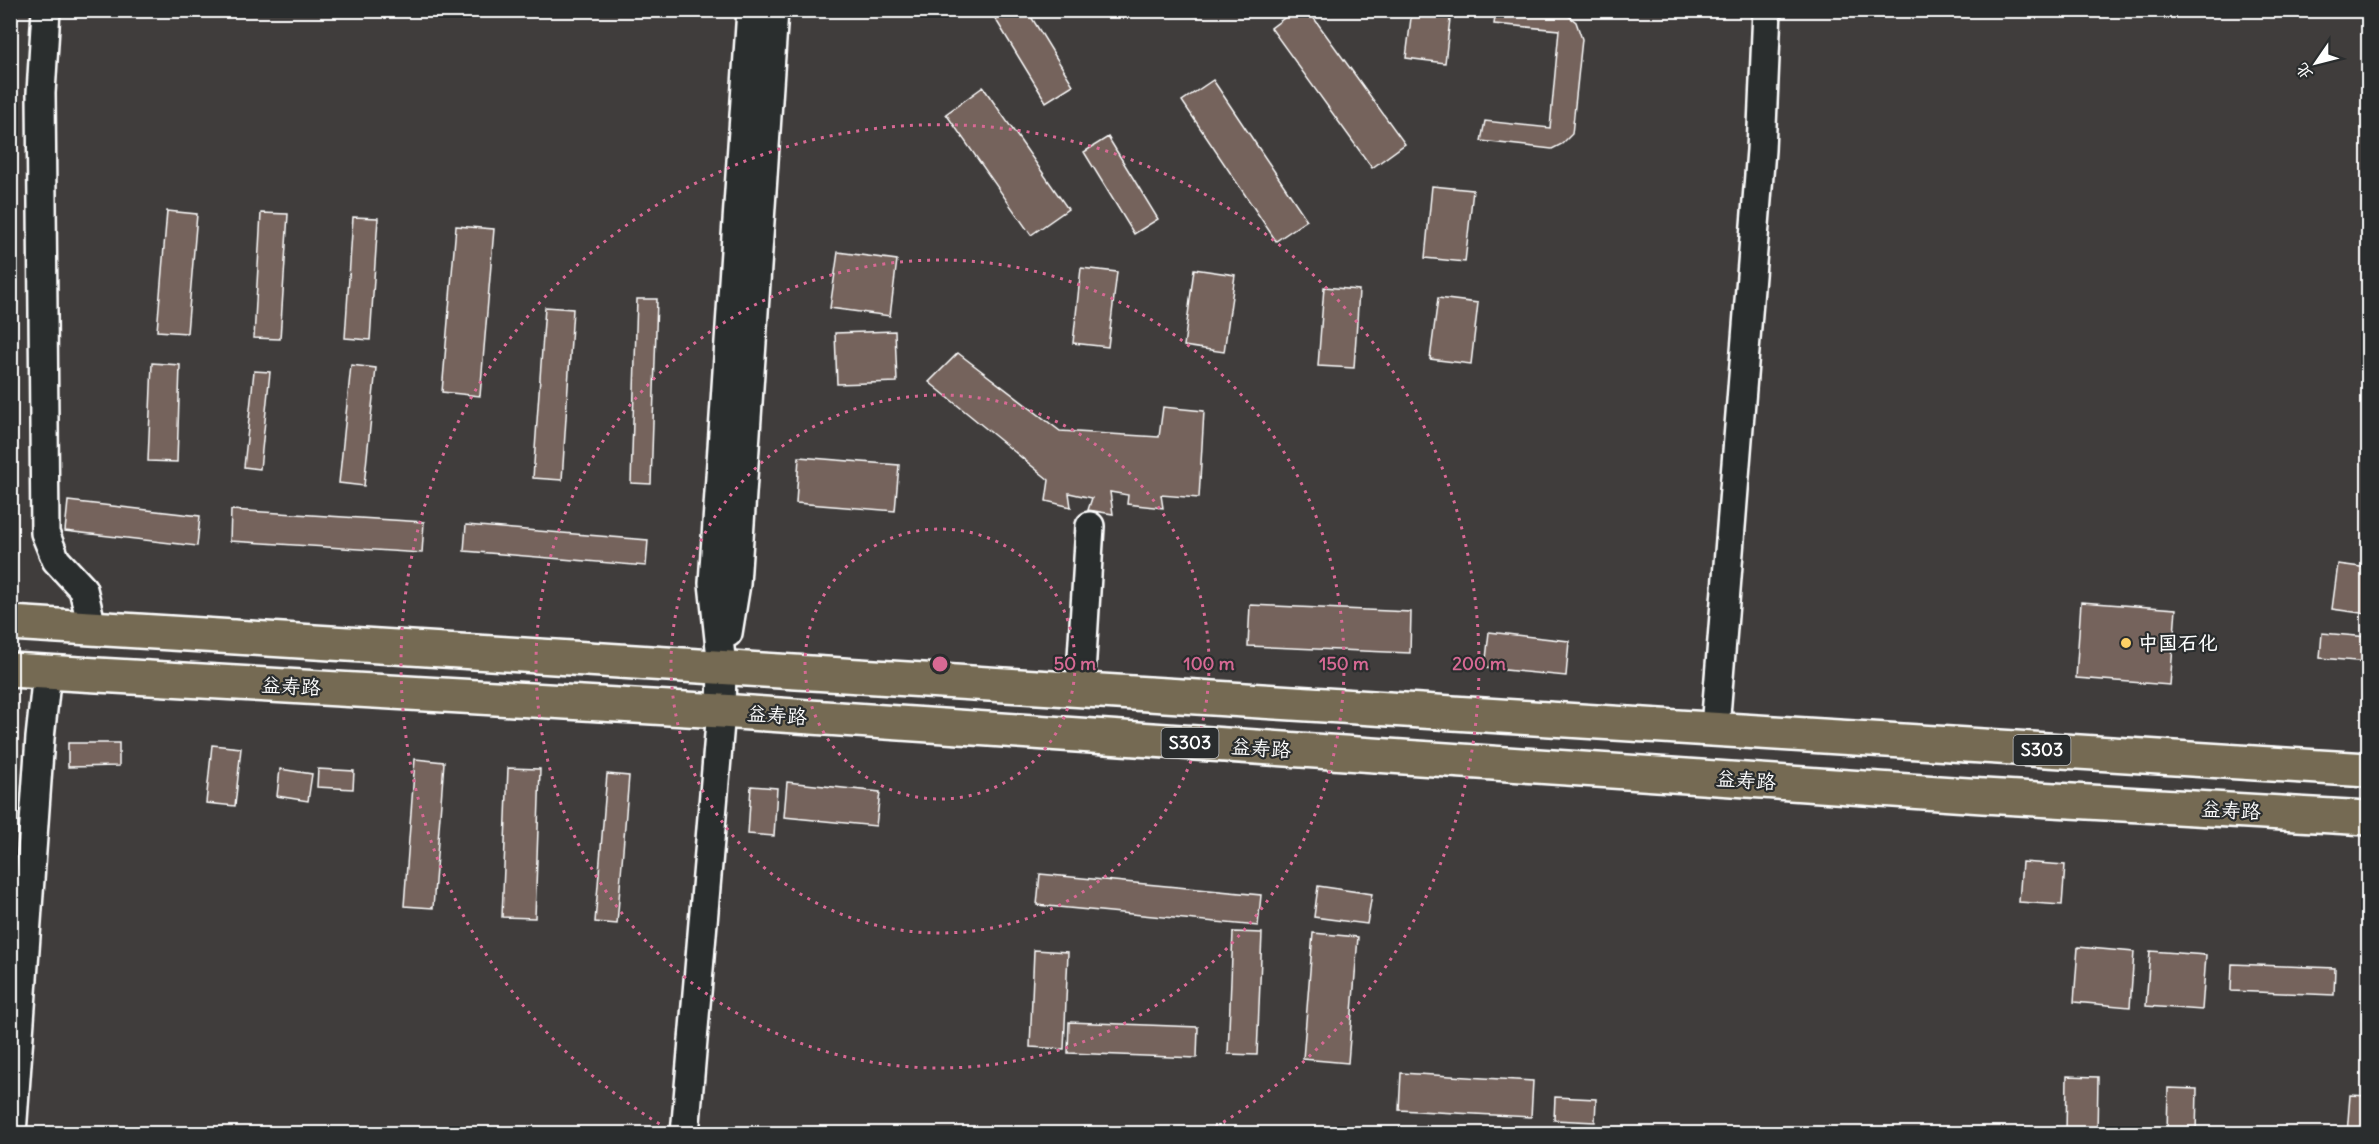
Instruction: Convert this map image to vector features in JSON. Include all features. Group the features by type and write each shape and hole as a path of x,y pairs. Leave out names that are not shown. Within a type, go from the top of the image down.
{"main road":[{"name":"S303","path":"10,622 2368,770"},
{"name":"益寿路","path":"10,670 721,711 1983,796 2368,818"},
{"path":"1983,796 1986,746"}],"street":[{"path":"46,10 41,93 45,533 56,560 83,589 92,627"},
{"path":"685,1134 721,711 722,667 713,583 751,10"},
{"path":"722,667 736,584 774,10"},
{"path":"1714,728 1761,150 1767,10"},
{"path":"1080,690 1090,526"},
{"path":"12,1134 39,750 47,672"}],"building":[{"path":"990,10 1027,10 1073,85 1046,102"},
{"path":"1295,10 1308,10 1405,144 1372,168 1271,28"},
{"path":"1412,10 1451,10 1445,63 1406,58"},
{"path":"1496,10 1561,10 1576,22 1582,39 1572,134 1562,144 1552,149 1481,141 1485,121 1550,128 1559,30 1494,24"},
{"path":"1213,80 1307,220 1276,241 1182,101"},
{"path":"983,87 1068,209 1031,235 946,114"},
{"path":"1108,137 1158,219 1134,234 1084,152"},
{"path":"1432,186 1473,190 1465,262 1425,258"},
{"path":"167,211 197,214 187,333 157,331"},
{"path":"261,213 288,214 280,339 254,338"},
{"path":"353,217 378,218 370,340 345,338"},
{"path":"456,226 494,229 480,396 442,392"},
{"path":"838,252 897,260 890,316 830,308"},
{"path":"1081,268 1117,272 1108,347 1073,343"},
{"path":"1194,269 1235,275 1224,352 1184,346"},
{"path":"1324,287 1359,290 1354,368 1318,366"},
{"path":"1438,298 1478,303 1471,364 1430,359"},
{"path":"637,299 657,299 651,484 631,483"},
{"path":"545,307 573,309 562,480 533,478"},
{"path":"895,331 897,382 837,384 835,333"},
{"path":"958,353 1060,431 1159,437 1163,407 1204,411 1199,498 1161,495 1163,508 1127,504 1128,495 1110,492 1113,514 1088,510 1092,498 1069,493 1071,507 1046,501 1049,480 929,382"},
{"path":"152,363 180,365 177,462 148,461"},
{"path":"351,365 376,368 364,486 339,483"},
{"path":"254,371 270,372 260,469 244,467"},
{"path":"799,457 899,465 895,511 796,503"},
{"path":"68,501 200,516 197,546 65,531"},
{"path":"231,510 424,522 422,553 230,541"},
{"path":"466,525 648,540 646,566 464,551"},
{"path":"2338,564 2368,568 2368,614 2332,609"},
{"name":"中国石化","path":"2081,602 2176,609 2170,685 2076,678"},
{"path":"1250,605 1411,612 1410,653 1248,646"},
{"path":"1489,632 1569,641 1566,676 1485,668"},
{"path":"2322,633 2368,637 2368,662 2320,658"},
{"path":"68,743 119,743 119,766 68,767"},
{"path":"212,745 241,748 235,806 206,803"},
{"path":"415,759 444,762 433,908 404,906"},
{"path":"508,768 540,769 535,918 502,917"},
{"path":"280,769 312,774 308,801 277,796"},
{"path":"318,769 354,771 353,789 317,787"},
{"path":"607,774 629,776 617,924 595,922"},
{"path":"787,782 880,792 876,826 784,817"},
{"path":"751,786 777,788 774,836 748,834"},
{"path":"2022,862 2065,865 2062,905 2019,902"},
{"path":"1040,874 1261,895 1258,926 1037,905"},
{"path":"1318,886 1372,894 1367,924 1314,917"},
{"path":"1233,932 1262,933 1257,1055 1228,1054"},
{"path":"1313,933 1358,937 1348,1063 1303,1059"},
{"path":"2078,947 2134,952 2130,1007 2074,1002"},
{"path":"1034,950 1068,952 1064,1049 1030,1047"},
{"path":"2150,951 2206,955 2202,1010 2146,1006"},
{"path":"2232,964 2335,968 2334,995 2231,991"},
{"path":"2366,965 2368,965 2368,1021 2362,1020"},
{"path":"1069,1022 1198,1027 1197,1058 1068,1053"},
{"path":"1401,1073 1533,1081 1531,1117 1399,1110"},
{"path":"2067,1076 2098,1077 2097,1134 2066,1134"},
{"path":"2168,1088 2197,1089 2196,1134 2167,1134"},
{"path":"2350,1095 2368,1096 2368,1134 2347,1134"},
{"path":"1555,1097 1596,1099 1595,1122 1554,1120"}],"place":[{"name":"中国石化","path":"2126,643"}]}
